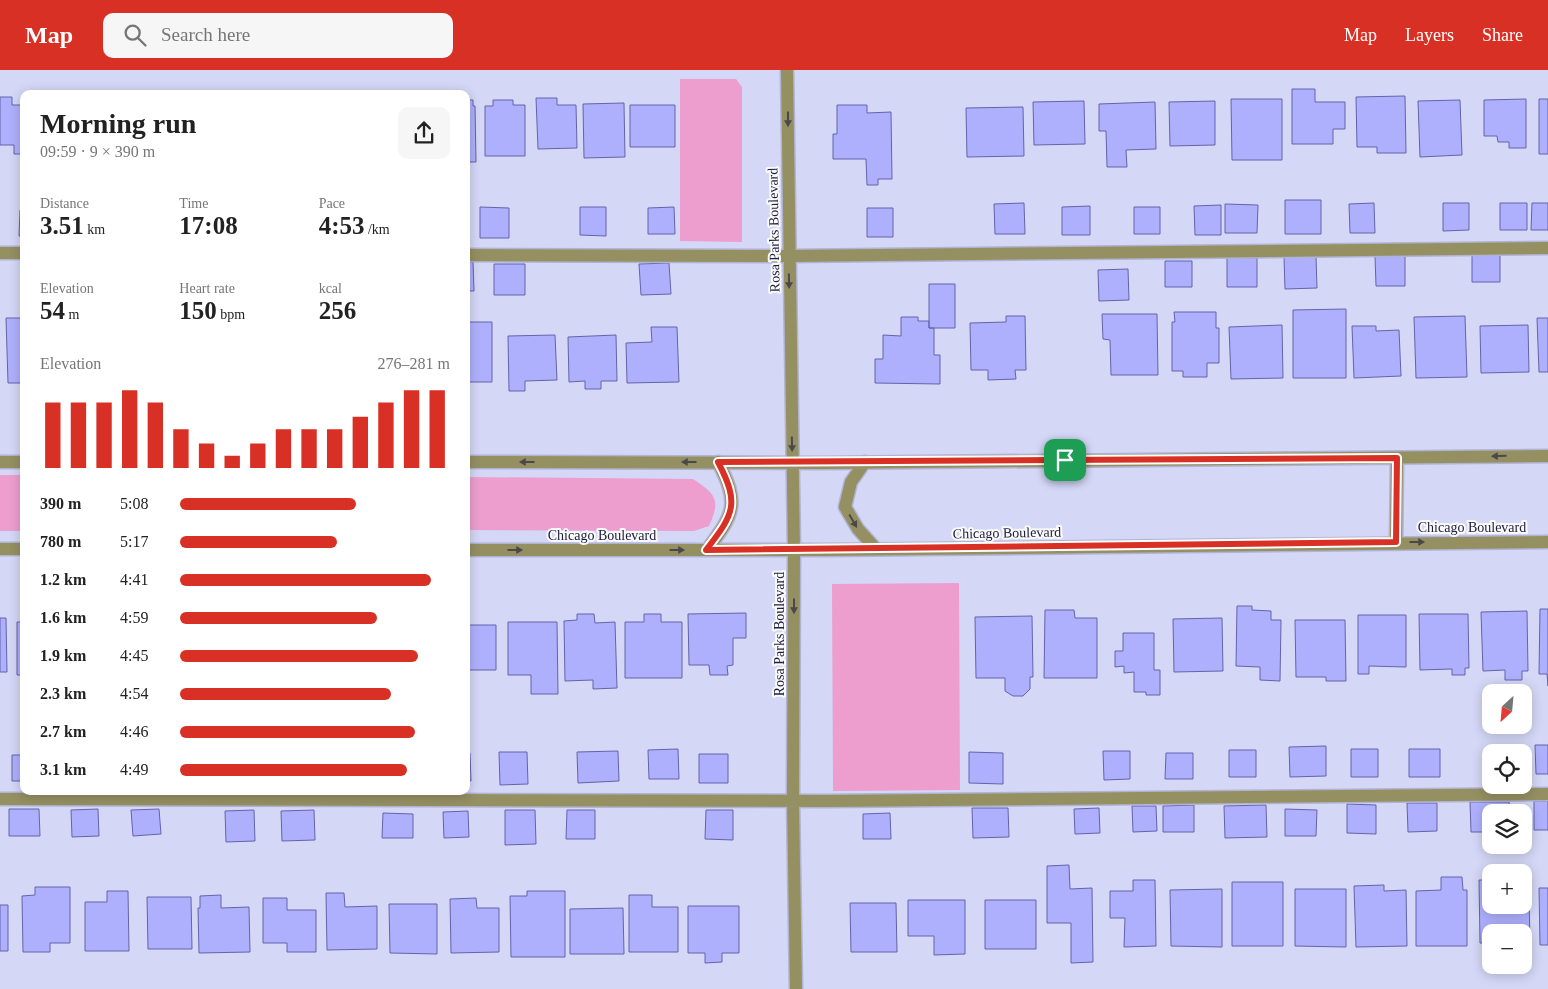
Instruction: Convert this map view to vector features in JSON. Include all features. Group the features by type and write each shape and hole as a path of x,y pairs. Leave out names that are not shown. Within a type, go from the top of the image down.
{"street":[{"name":"Rosa Parks Boulevard","path":"787,70 794,550 793,800 796,989"},
{"path":"470,255 789,256 1548,248"},
{"path":"0,253 20,253"},
{"path":"470,462 792,463 1548,456"},
{"path":"1396,542 1397,458"},
{"path":"0,462 20,462"},
{"path":"706,550 723,528 732,506 728,482 718,462"},
{"path":"865,462 851,482 845,507 858,529 876,549"},
{"name":"Chicago Boulevard","path":"470,550 794,550 1396,542 1548,542"},
{"path":"0,549 20,549"},
{"path":"0,799 793,800 1548,794"}],"shaded area":[{"path":"680,79 736,79 742,87 742,242 680,241"},
{"path":"0,475 20,475 20,531 0,531"},
{"path":"470,477 693,479 707,489 714,498 715,504 715,510 709,526 694,531 470,530"},
{"path":"959,583 960,790 833,791 832,584"}],"building":[{"path":"1292,89 1315,89 1315,102 1345,102 1345,129 1333,129 1333,144 1292,144"},
{"path":"1405,96 1406,153 1377,153 1377,147 1357,147 1356,97"},
{"path":"0,97 12,97 12,105 20,105 20,154 14,154 14,145 0,145"},
{"path":"536,98 557,98 557,105 576,105 577,148 538,149"},
{"path":"1231,99 1282,99 1282,160 1232,160"},
{"path":"1526,99 1526,148 1509,148 1509,142 1498,142 1497,136 1484,136 1484,100"},
{"path":"1539,99 1548,99 1548,154 1539,154"},
{"path":"470,100 473,100 473,106 475,106 476,162 470,162"},
{"path":"493,100 513,100 513,105 525,105 525,156 485,156 485,106 493,106"},
{"path":"1460,100 1462,155 1420,157 1418,101"},
{"path":"1084,101 1085,144 1034,145 1033,102"},
{"path":"1215,101 1215,145 1170,146 1169,102"},
{"path":"1155,102 1156,149 1126,150 1127,167 1107,167 1106,131 1099,131 1099,104"},
{"path":"624,103 625,157 584,158 583,104"},
{"path":"630,105 675,105 675,147 630,147"},
{"path":"837,105 867,105 867,113 891,112 892,179 878,179 878,185 867,185 866,159 833,159 833,134 837,134"},
{"path":"1023,107 1024,156 967,157 966,108"},
{"path":"1285,200 1321,200 1321,234 1285,234"},
{"path":"1024,203 1025,234 995,234 994,204"},
{"path":"1374,203 1375,233 1350,233 1349,204"},
{"path":"1443,203 1469,203 1469,230 1443,231"},
{"path":"1500,203 1527,203 1527,230 1500,230"},
{"path":"1532,203 1548,203 1548,230 1531,230"},
{"path":"1225,204 1258,205 1257,233 1225,233"},
{"path":"1221,205 1221,235 1195,235 1194,206"},
{"path":"1090,206 1090,235 1062,235 1062,207"},
{"path":"480,207 509,208 509,238 480,238"},
{"path":"580,207 606,207 606,236 580,235"},
{"path":"674,207 675,234 648,234 648,208"},
{"path":"1134,207 1160,207 1160,234 1134,234"},
{"path":"867,208 893,208 893,237 867,237"},
{"path":"1472,255 1500,255 1500,282 1472,282"},
{"path":"1316,256 1317,288 1285,289 1284,257"},
{"path":"1375,256 1405,256 1405,286 1376,286"},
{"path":"1227,257 1257,258 1257,287 1227,287"},
{"path":"1165,261 1192,261 1192,287 1165,287"},
{"path":"470,262 473,262 474,291 470,291"},
{"path":"669,263 671,294 641,295 639,264"},
{"path":"494,264 525,264 525,295 494,295"},
{"path":"1128,269 1129,300 1099,301 1098,270"},
{"path":"929,284 955,284 955,328 929,328"},
{"path":"1346,309 1346,378 1293,378 1293,310"},
{"path":"1174,312 1216,312 1216,328 1219,328 1219,363 1207,363 1207,377 1183,377 1183,371 1172,371 1172,322 1175,322"},
{"path":"1102,314 1157,314 1158,375 1111,375 1110,340 1103,339"},
{"path":"1006,316 1025,316 1026,370 1015,370 1016,379 988,380 988,370 971,370 970,323 1006,322"},
{"path":"1465,316 1467,377 1416,378 1414,317"},
{"path":"901,317 918,317 918,321 929,321 929,328 934,328 934,355 940,355 940,384 875,383 875,359 883,359 883,335 901,336"},
{"path":"6,318 20,318 20,383 8,383"},
{"path":"1537,318 1548,318 1548,372 1539,372"},
{"path":"470,322 492,322 492,382 470,382"},
{"path":"1282,325 1283,378 1231,379 1229,327"},
{"path":"1528,325 1529,372 1481,373 1480,326"},
{"path":"1352,326 1376,326 1376,331 1399,330 1401,376 1354,378"},
{"path":"651,327 677,327 679,382 627,383 626,343 652,342"},
{"path":"555,335 557,380 525,381 525,391 509,391 508,336"},
{"path":"616,335 617,381 601,381 601,389 585,389 585,381 569,382 568,337"},
{"path":"1237,606 1252,606 1252,610 1271,611 1271,620 1281,620 1280,681 1260,680 1260,667 1236,666"},
{"path":"1540,609 1548,609 1548,686 1547,674 1539,674"},
{"path":"1045,610 1074,610 1075,618 1097,618 1097,678 1044,678"},
{"path":"1527,611 1528,671 1522,671 1522,680 1505,680 1505,670 1483,671 1481,612"},
{"path":"746,613 746,638 733,638 733,665 727,666 728,675 710,675 709,665 689,665 688,614"},
{"path":"577,614 594,614 595,623 615,622 617,688 593,689 593,680 565,681 564,621 577,620"},
{"path":"644,614 661,614 661,622 682,622 682,678 625,678 625,622 644,622"},
{"path":"1419,614 1468,614 1469,668 1465,668 1465,675 1452,675 1452,669 1420,670"},
{"path":"1358,615 1406,615 1406,667 1369,666 1369,674 1358,674"},
{"path":"1032,616 1033,677 1030,677 1030,689 1023,696 1013,696 1005,691 1005,678 976,678 975,617"},
{"path":"0,618 6,618 7,672 0,672"},
{"path":"1222,618 1223,671 1174,672 1173,619"},
{"path":"1295,620 1345,620 1346,681 1326,681 1326,677 1296,677"},
{"path":"17,622 20,622 20,675 17,675"},
{"path":"508,622 557,622 558,694 531,694 531,675 508,675"},
{"path":"470,625 496,625 496,670 470,670"},
{"path":"1123,633 1154,633 1154,670 1160,670 1160,695 1146,695 1146,692 1134,692 1134,672 1124,673 1124,666 1115,667 1115,651 1123,651"},
{"path":"1535,745 1548,745 1548,774 1536,774"},
{"path":"1326,746 1326,776 1290,777 1289,747"},
{"path":"678,749 679,779 649,779 648,750"},
{"path":"1351,749 1378,749 1378,777 1351,777"},
{"path":"1409,749 1440,749 1440,777 1409,777"},
{"path":"1229,750 1256,750 1256,777 1229,777"},
{"path":"618,751 619,781 578,783 577,752"},
{"path":"1103,751 1130,751 1130,779 1104,780"},
{"path":"499,752 527,752 528,784 500,785"},
{"path":"969,752 1003,753 1003,784 969,783"},
{"path":"1166,753 1193,753 1193,779 1165,779"},
{"path":"699,754 728,754 728,783 699,783"},
{"path":"12,755 20,755 20,781 12,781"},
{"path":"1534,801 1548,801 1548,830 1534,830"},
{"path":"1470,802 1509,802 1509,804 1482,804 1482,832 1471,832"},
{"path":"1407,803 1437,803 1437,831 1408,832"},
{"path":"1347,804 1376,805 1376,834 1347,833"},
{"path":"1194,805 1194,832 1163,832 1163,806"},
{"path":"1266,805 1267,837 1225,838 1224,806"},
{"path":"1132,806 1156,806 1157,831 1133,832"},
{"path":"972,808 1008,808 1009,837 973,838"},
{"path":"1099,808 1100,833 1075,834 1074,809"},
{"path":"9,809 39,809 40,836 9,836"},
{"path":"98,809 99,836 72,837 71,810"},
{"path":"159,809 161,834 133,836 131,810"},
{"path":"1285,809 1317,810 1316,836 1285,836"},
{"path":"254,810 255,841 226,842 225,811"},
{"path":"314,810 315,840 282,841 281,811"},
{"path":"505,810 535,810 536,844 505,845"},
{"path":"567,810 595,810 595,839 566,839"},
{"path":"706,810 733,810 733,840 705,839"},
{"path":"468,811 469,837 444,838 443,812"},
{"path":"383,813 413,814 413,838 382,838"},
{"path":"890,813 891,839 863,839 863,814"},
{"path":"1069,865 1070,889 1092,888 1093,962 1071,963 1071,923 1047,923 1047,866"},
{"path":"1441,877 1462,877 1463,890 1467,890 1467,946 1416,946 1416,891 1441,890"},
{"path":"1133,880 1155,880 1156,946 1124,947 1125,918 1110,918 1110,891 1133,891"},
{"path":"1479,880 1482,880 1482,914 1529,914 1530,924 1482,924 1482,943 1480,943"},
{"path":"1232,882 1283,882 1283,946 1232,946"},
{"path":"1384,885 1384,891 1406,890 1407,946 1356,947 1354,886"},
{"path":"35,887 70,887 70,943 50,943 50,952 23,952 22,896 35,895"},
{"path":"1539,888 1548,888 1548,945 1540,945"},
{"path":"1222,889 1222,947 1171,946 1170,890"},
{"path":"1295,889 1346,889 1346,947 1295,946"},
{"path":"107,891 128,891 129,951 85,951 85,902 107,902"},
{"path":"527,891 565,891 565,957 511,957 510,896 527,896"},
{"path":"326,893 344,893 345,907 377,906 377,949 327,950"},
{"path":"221,895 221,908 249,907 250,952 199,953 198,908 200,908 200,896"},
{"path":"629,895 652,895 652,907 678,907 678,952 629,952"},
{"path":"147,897 191,897 192,949 148,949"},
{"path":"263,898 287,898 287,910 316,910 316,952 287,952 287,943 263,943"},
{"path":"476,898 477,908 499,908 499,952 451,953 450,899"},
{"path":"908,900 965,900 965,954 934,955 934,936 908,936"},
{"path":"985,900 1036,900 1036,949 985,949"},
{"path":"850,903 896,903 897,952 851,952"},
{"path":"389,904 437,904 437,954 390,953"},
{"path":"0,905 8,905 8,951 0,951"},
{"path":"688,906 739,906 739,953 722,953 722,962 705,963 705,953 688,953"},
{"path":"623,908 624,954 570,954 570,909"}],"route":[{"path":"1397,458 1396,542 706,550 723,528 732,506 728,482 718,462 1065,460 1397,458"}]}
